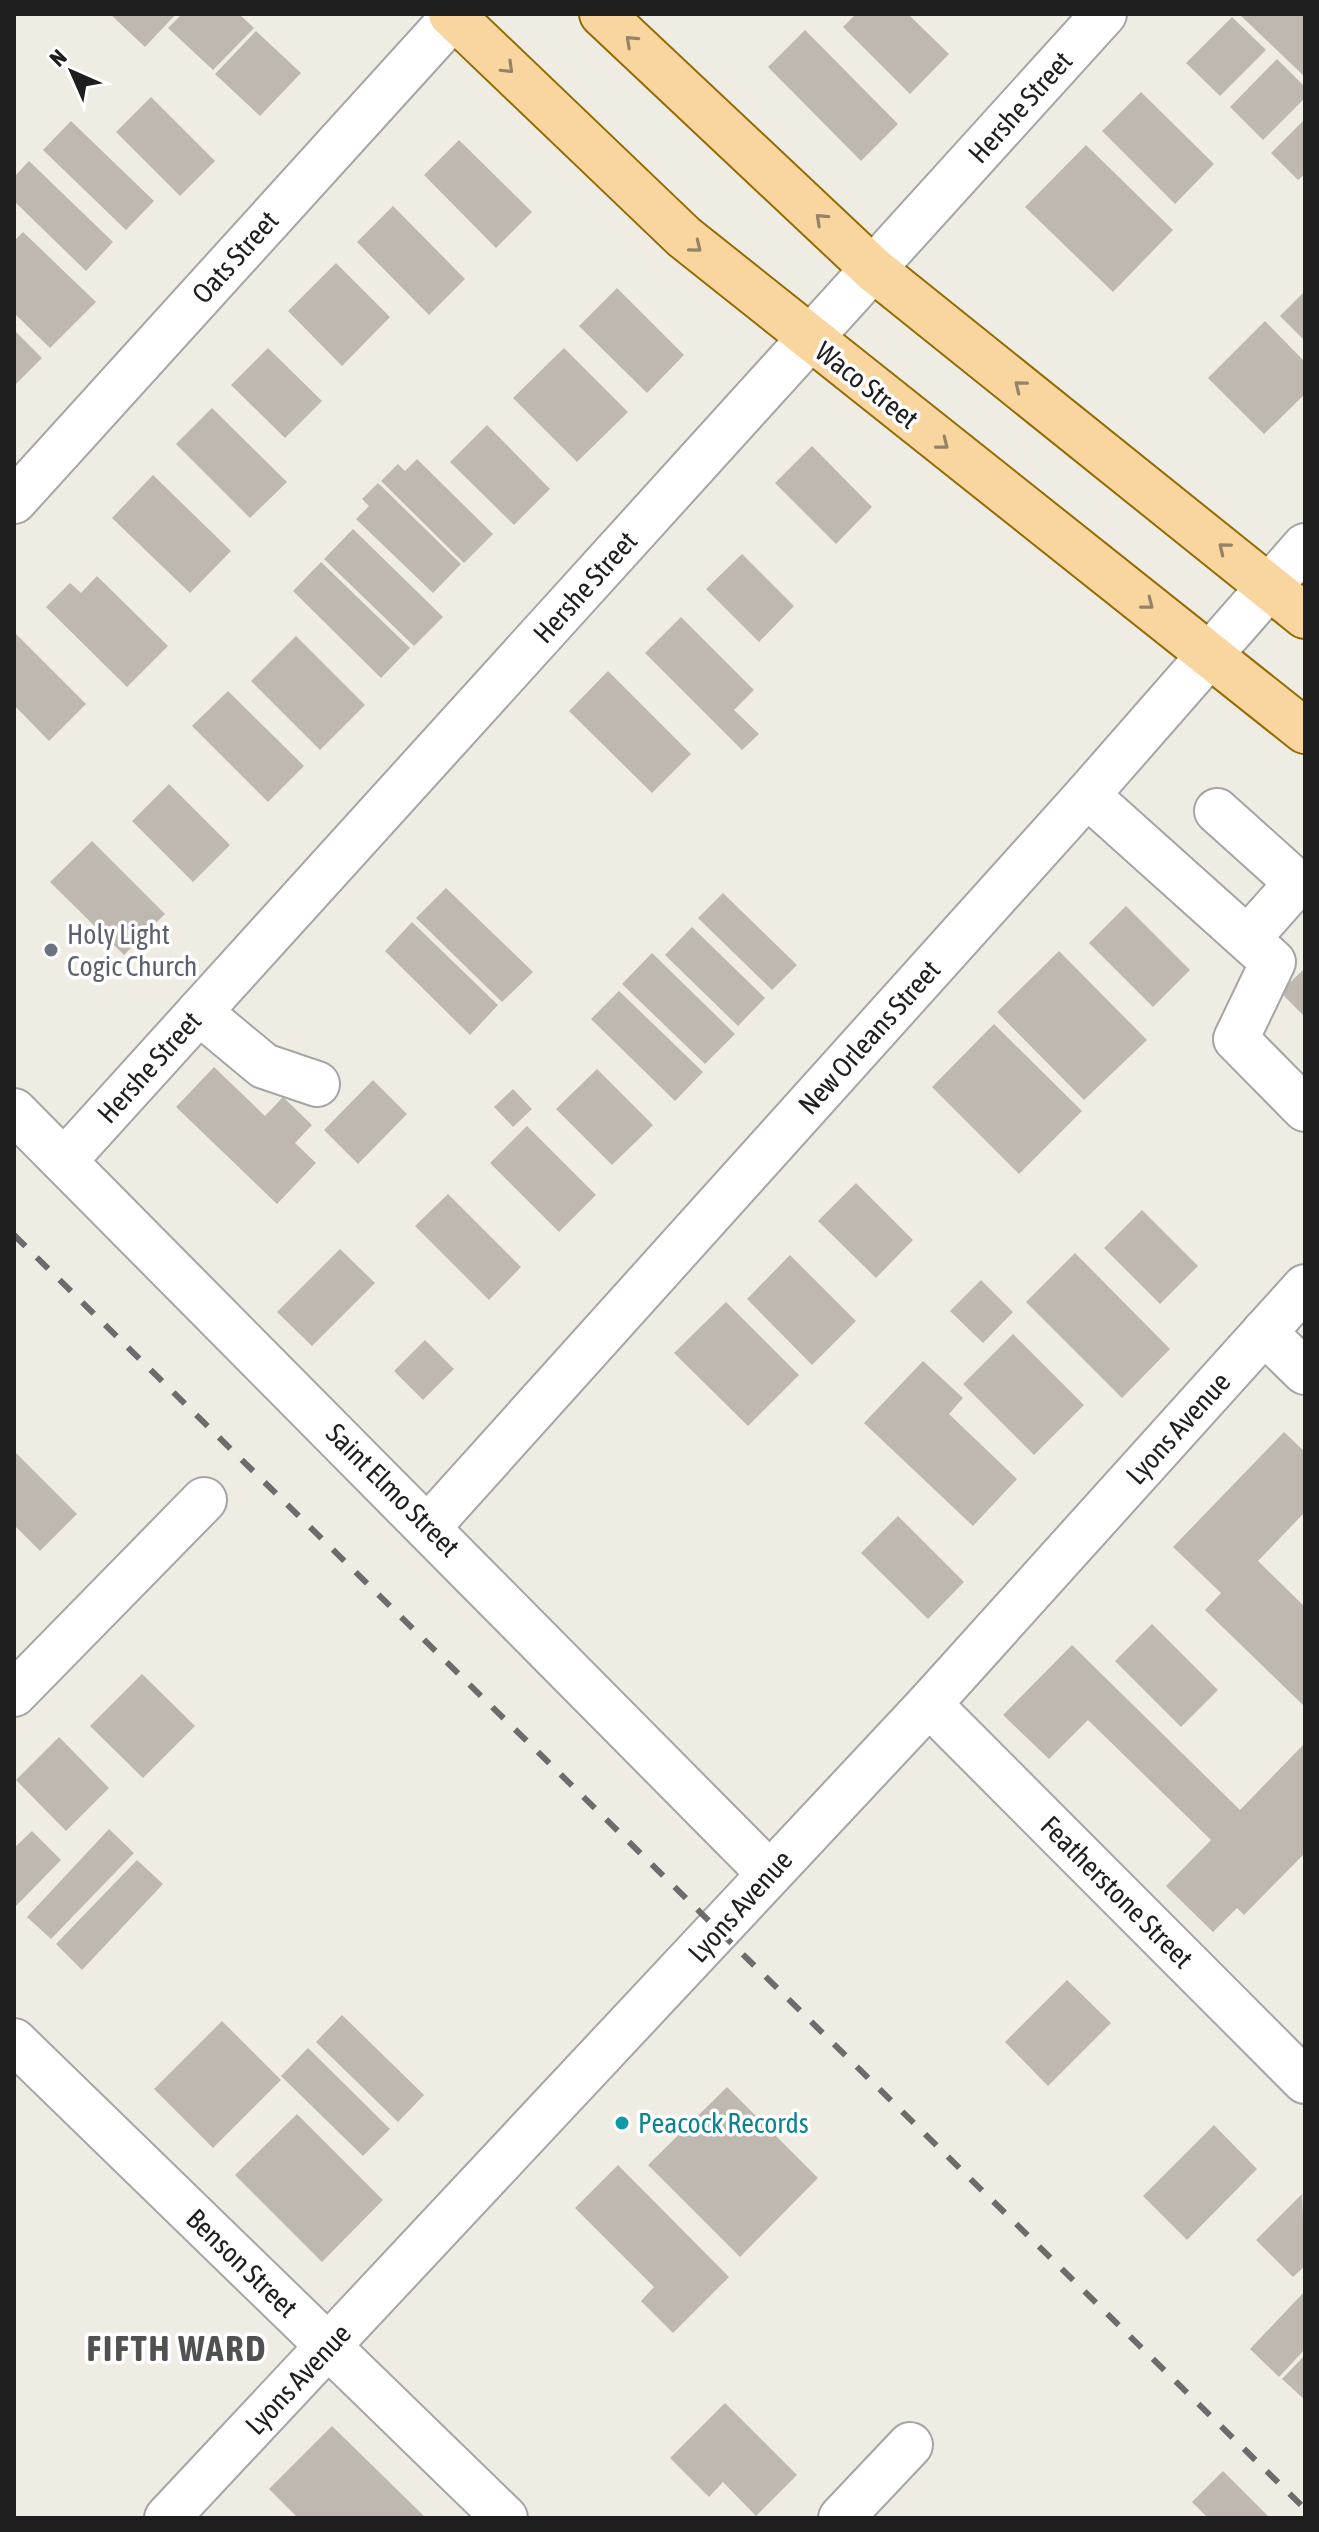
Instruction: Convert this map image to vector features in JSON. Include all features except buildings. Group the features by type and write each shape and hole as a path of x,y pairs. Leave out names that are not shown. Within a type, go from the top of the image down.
{"main road":[{"path":"602,14 873,269 1305,616"},
{"name":"Waco Street","path":"454,15 684,237 1305,731"}],"street":[{"name":"Hershe Street","path":"65,1160 1104,14"},
{"name":"Oats Street","path":"14,501 454,15"},
{"name":"New Orleans Street","path":"429,1526 1087,795 1305,546"},
{"path":"1087,795 1273,962 1236,1039 1305,1109"},
{"path":"1217,811 1297,883 1248,938"},
{"path":"199,1012 264,1066 317,1084"},
{"name":"Saint Elmo Street","path":"14,1111 429,1526 769,1873"},
{"name":"Lyons Avenue","path":"167,2518 929,1704 1305,1287"},
{"path":"1264,1332 1305,1372"},
{"path":"14,1694 204,1500"},
{"name":"Featherstone Street","path":"929,1704 1305,2081"},
{"name":"Benson Street","path":"14,2041 505,2518"},
{"path":"841,2518 910,2445"}],"railway":[{"path":"14,1235 1305,2509"}],"place":[{"name":"Holy Light Cogic Church","path":"51,950"},
{"name":"Peacock Records","path":"622,2123"}],"district":[{"name":"FIFTH WARD","path":"177,2348"}]}
